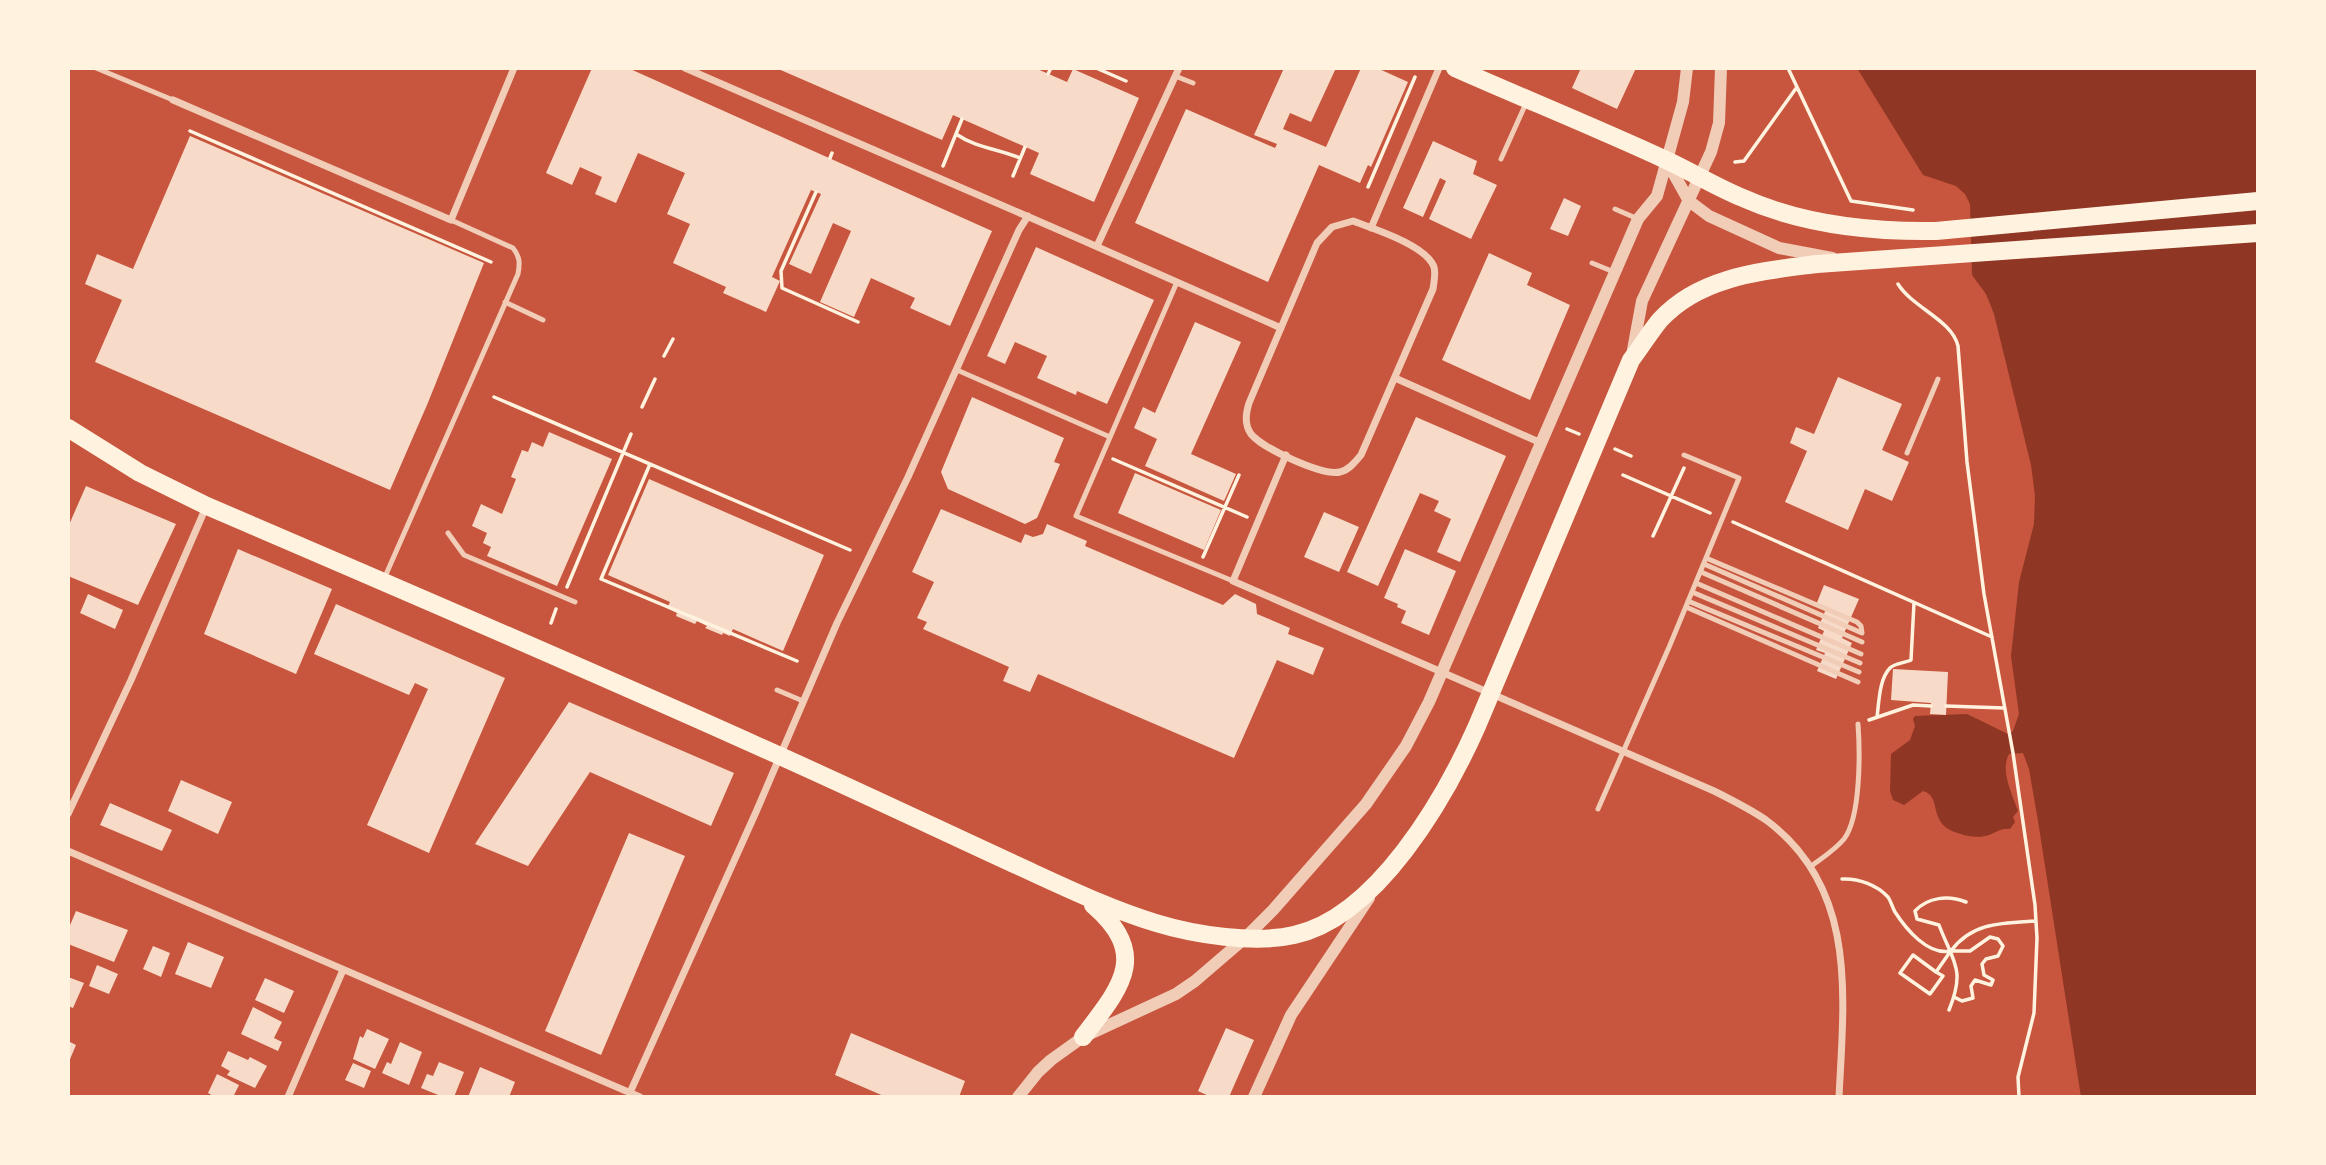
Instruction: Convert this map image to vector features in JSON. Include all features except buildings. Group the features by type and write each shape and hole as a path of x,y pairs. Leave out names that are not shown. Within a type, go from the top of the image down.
{"main road":[{"path":"1455,68 1666,160 1743,198 1789,215 1861,229 1896,232 1936,230 2258,201"},
{"path":"68,428 140,473 207,506 780,756 1082,895 1160,925 1245,938 1277,939 1312,930 1349,910 1378,884 1437,802 1454,775 1490,694 1631,360 1661,320 1698,292 1755,271 2258,233"},
{"path":"1082,895 1114,924 1121,935 1125,962 1119,987 1113,998 1083,1037"}],"street":[{"path":"173,100 451,220 514,68"},
{"path":"685,68 1280,328"},
{"path":"1371,228 1439,68"},
{"path":"1018,1097 1044,1066 1083,1037 1176,994 1245,938 1366,804 1389,773 1406,746 1442,673 1637,219 1657,196 1683,102 1687,68"},
{"path":"1631,360 1642,301 1700,178 1719,123 1721,68"},
{"path":"1097,246 1177,72"},
{"path":"1666,160 1689,201 1709,216 1779,248 1856,262"},
{"path":"630,1094 837,623 957,370 1019,230 1028,216"},
{"path":"1353,220 1371,228 1416,248 1427,257 1433,265 1433,289 1361,455 1343,472 1331,473 1317,470 1261,443 1246,426 1246,414 1317,243 1332,227 1353,220"},
{"path":"1395,378 1541,443"},
{"path":"1286,455 1233,581 1625,751 1748,808 1790,842 1811,867 1829,904 1842,957 1843,1020 1839,1097"},
{"path":"68,814 207,506"},
{"path":"68,852 640,1097"},
{"path":"1254,1097 1291,1015 1378,884"},
{"path":"288,1097 343,970"}],"lane":[{"path":"96,68 173,100"},
{"path":"1177,72 1193,83"},
{"path":"1501,159 1527,100"},
{"path":"1615,209 1637,219"},
{"path":"382,582 518,274 519,256 513,248 451,220"},
{"path":"1592,263 1614,272"},
{"path":"1177,282 1076,516 1233,581"},
{"path":"505,302 543,320"},
{"path":"957,370 1110,437"},
{"path":"1907,453 1938,379"},
{"path":"1598,810 1739,478 1684,454"},
{"path":"448,533 464,555 480,564 575,602"},
{"path":"1705,561 1862,633"},
{"path":"1700,572 1862,642"},
{"path":"1696,583 1861,654"},
{"path":"1692,592 1860,663"},
{"path":"1687,604 1859,672"},
{"path":"1687,604 1858,682"},
{"path":"777,690 803,701"},
{"path":"1811,867 1844,840 1853,820 1860,757 1858,724"}],"path":[{"path":"1048,74 1051,68"},
{"path":"1096,68 1126,81"},
{"path":"1788,68 1852,201 1913,210"},
{"path":"1368,187 1415,77"},
{"path":"1735,162 1744,161 1797,88"},
{"path":"937,178 962,119"},
{"path":"190,131 491,262"},
{"path":"956,134 983,148 1006,152 1020,158"},
{"path":"1013,176 1025,147"},
{"path":"816,192 781,271 782,288 858,321"},
{"path":"1899,285 1906,295 1953,332 1957,341 1967,463 1992,637 2013,753 2036,921 2034,1013 2018,1077 2019,1097"},
{"path":"664,356 673,339"},
{"path":"642,407 655,379"},
{"path":"494,397 850,550"},
{"path":"1567,429 1579,434"},
{"path":"566,589 631,433"},
{"path":"1615,449 1631,456"},
{"path":"1102,455 1259,522"},
{"path":"650,464 601,579 797,661"},
{"path":"1653,536 1684,468"},
{"path":"1199,567 1239,475"},
{"path":"1623,475 1710,513"},
{"path":"1731,522 1992,637"},
{"path":"1877,718 1881,689 1888,670 1911,660 1914,603"},
{"path":"551,623 557,608"},
{"path":"1858,724 1913,705 1931,706"},
{"path":"1946,706 2004,708"},
{"path":"1842,879 1863,881 1890,898 1895,911 1914,935 1933,949 1943,952 1970,951 1990,937 1998,939 2003,946 1998,956 1986,959 1982,964 1984,975 1993,980 1991,985 1975,979 1971,986 1973,996 1970,1000 1962,1001 1954,997"},
{"path":"1949,1010 1958,975 1951,951 1939,925 1917,919 1915,911 1927,902 1940,898 1966,902"},
{"path":"1936,972 1962,938 1977,929 2001,923 2036,921"},
{"path":"1913,955 1936,972 1943,976 1930,994 1900,973 1913,955"}],"shaded area":[{"path":"1857,68 2258,68 2258,1097 2081,1097 2038,821 2029,769 2023,753 2009,754 2007,761 2008,782 2018,811 2013,817 2015,822 2010,829 1982,837 1964,835 1943,824 1933,799 1923,791 1904,805 1893,800 1890,791 1891,754 1910,740 1915,716 1967,714 2008,734 2013,731 2019,714 2011,656 2019,582 2034,524 2035,496 2031,465 1994,314 1986,294 1972,275 1970,204 1965,194 1956,186 1923,175"}]}
